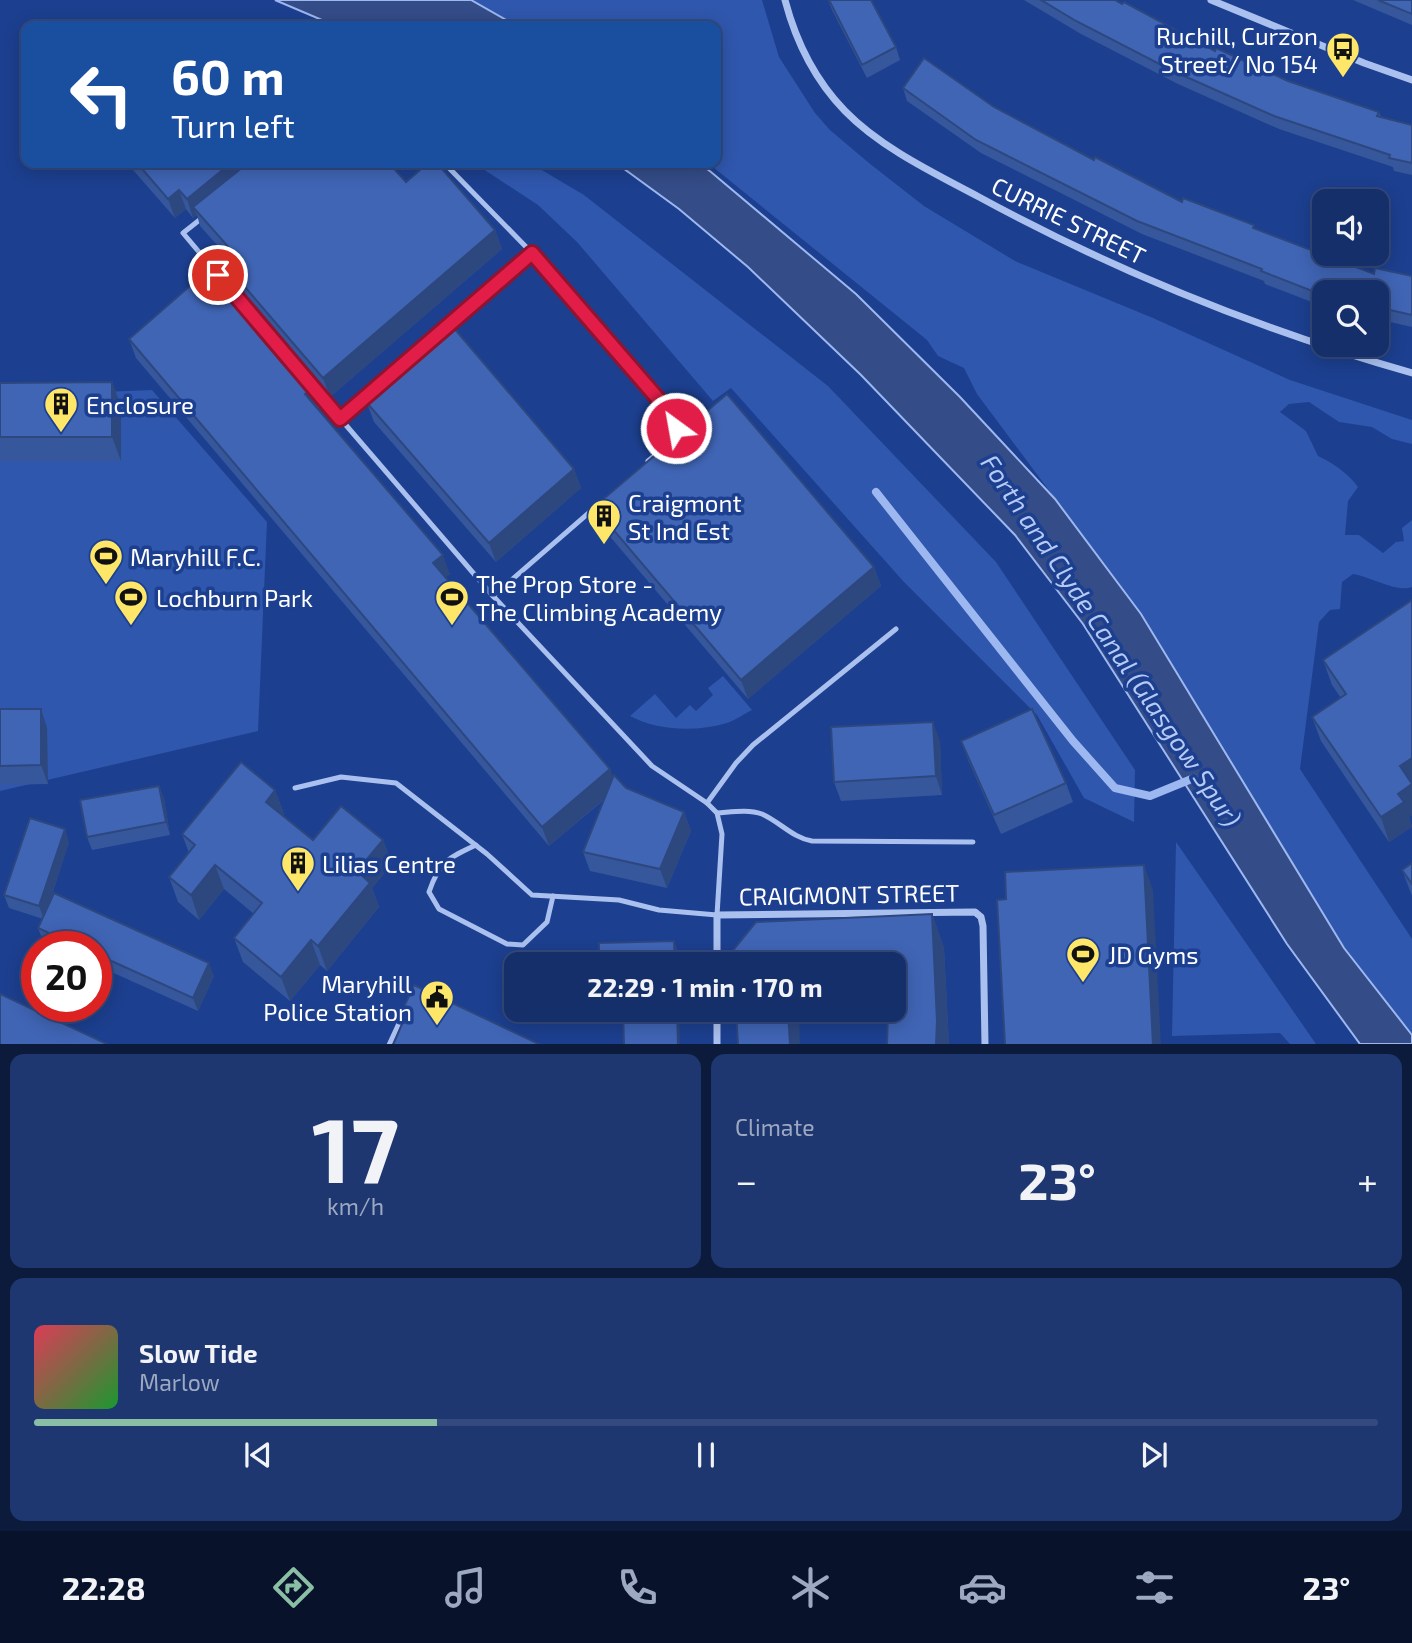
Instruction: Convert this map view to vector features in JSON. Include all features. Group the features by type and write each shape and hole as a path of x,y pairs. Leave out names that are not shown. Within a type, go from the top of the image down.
{"street":[{"name":"CURRIE STREET","path":"785,0 795,32 821,82 847,113 890,146 997,207 1091,255 1171,291 1261,326 1412,373"},
{"path":"1211,0 1412,80"},
{"name":"CRAIGMONT STREET","path":"717,915 971,911 980,915 983,926 985,1044"},
{"path":"717,915 717,952"},
{"path":"717,1022 717,1044"}],"lane":[{"path":"450,168 532,253 675,421 673,437 644,464"},
{"path":"212,210 183,233 218,275"},
{"path":"340,419 532,253"},
{"path":"295,788 341,777 396,783 476,845 532,895 619,900 659,910 717,915 722,834 717,813 707,803 652,766 493,596 305,377"},
{"path":"493,596 603,500"},
{"path":"707,803 736,763 754,745 896,629"},
{"path":"717,813 751,811 761,814 802,839 812,841 974,842"},
{"path":"476,845 446,859 436,872 429,892 439,909 507,944 523,945 547,922 554,896"},
{"path":"389,1044 402,1016"}],"shaded area":[{"path":"471,0 762,0 779,57 815,113 830,130 924,206 1015,261 1153,318 1290,380 1412,420 1412,444 1392,439 1372,427 1339,422 1309,402 1289,404 1280,412 1306,431 1318,456 1340,469 1358,487 1348,501 1345,535 1359,535 1383,553 1396,542 1404,541 1402,528 1412,520 1412,587 1399,588 1353,574 1342,582 1340,609 1330,610 1319,622 1300,769 1412,939 1412,1035 1344,948 1141,614 977,394 964,368 938,356 927,340 714,168 721,168 721,21 508,21"},
{"path":"482,168 538,168 584,195 828,386 996,562 1135,770 1134,822 1084,798 1037,715 903,581 731,388 713,401 577,242 538,205"},
{"name":"Lochburn Park","path":"152,390 267,522 258,731 0,791 0,396"},
{"path":"723,676 752,710 730,722 691,729 653,725 630,716 655,694 676,718 690,705 696,711 713,695 708,688"},
{"path":"1176,842 1316,1044 1290,1044 1280,1033 1172,1036"}],"water":[{"path":"275,0 471,0 508,21 324,21"},
{"name":"Forth and Clyde Canal (Glasgow Spur)","path":"623,168 706,168 711,172 856,294 960,397 1055,499 1141,614 1344,948 1412,1035 1412,1044 1360,1044 1287,944 1083,624 1015,535 861,375 748,267 679,209"}],"building":[{"path":"829,0 871,0 896,47 862,65"},
{"path":"1041,0 1124,2 1215,51 1216,48 1288,81 1379,112 1377,116 1412,125 1412,163 1389,158 1390,155 1274,116 1173,71"},
{"path":"1378,0 1412,0 1412,14"},
{"path":"924,58 994,107 1094,160 1095,157 1182,202 1183,198 1312,250 1312,266 1353,266 1374,274 1375,268 1412,276 1412,315 1389,310 1389,280 1312,280 1312,291 1137,221 976,140 903,88"},
{"path":"141,168 225,168 187,199 179,190 168,199"},
{"path":"242,168 393,168 406,182 422,168 441,168 495,230 323,378 221,259 232,251 193,207"},
{"path":"213,266 315,385 305,394 443,555 433,563 610,769 542,827 129,339"},
{"path":"453,327 574,469 489,543 367,403"},
{"path":"112,382 112,437 0,437 0,383"},
{"path":"727,394 874,567 741,680 594,507"},
{"path":"1412,600 1412,758 1400,766 1412,784 1398,794 1404,802 1381,817 1312,717 1346,694 1323,660"},
{"path":"0,709 41,709 41,765 0,766"},
{"path":"1032,709 1066,783 994,815 961,741"},
{"path":"933,722 936,776 834,782 831,727"},
{"name":"Lilias Centre","path":"241,762 275,790 266,802 313,840 341,806 383,840 357,871 370,883 318,946 311,940 281,977 234,938 262,903 215,865 191,895 169,877 195,845 182,834"},
{"path":"614,775 626,788 684,812 660,869 583,852"},
{"path":"159,786 166,822 87,837 80,800"},
{"path":"30,818 65,829 39,906 4,895"},
{"path":"1412,863 1412,884 1402,870"},
{"name":"JD Gyms","path":"1144,865 1153,1044 1005,1044 997,900 1006,899 1005,872"},
{"path":"54,893 209,963 193,998 112,961 112,931 45,931 38,928"},
{"path":"932,914 936,1044 887,1044 888,1022 906,1022 906,952 734,952 756,922"},
{"path":"674,941 674,952 599,952 599,943"},
{"path":"414,985 539,1044 393,1044 402,1024 397,1022"},
{"path":"0,994 21,1004 21,1022 60,1022 107,1044 0,1044"},
{"path":"623,1022 677,1022 678,1044 624,1044"},
{"path":"737,1022 789,1022 790,1044 738,1044"}],"waterway":[{"name":"Forth and Clyde Canal (Glasgow Spur)","path":"876,492 1073,741 1115,788 1150,796 1194,778"}],"place":[{"name":"Ruchill, Curzon Street/ No 154","path":"1343,79"},
{"name":"Enclosure","path":"61,434"},
{"name":"Craigmont St Ind Est","path":"604,546"},
{"name":"Maryhill F.C.","path":"106,586"},
{"name":"Lochburn Park","path":"131,627"},
{"name":"The Prop Store - The Climbing Academy","path":"452,627"},
{"name":"Lilias Centre","path":"298,893"},
{"name":"JD Gyms","path":"1083,984"},
{"name":"Maryhill Police Station","path":"437,1027"}],"route":[{"path":"218,275 340,419 532,253 672,415 676,428"}]}
